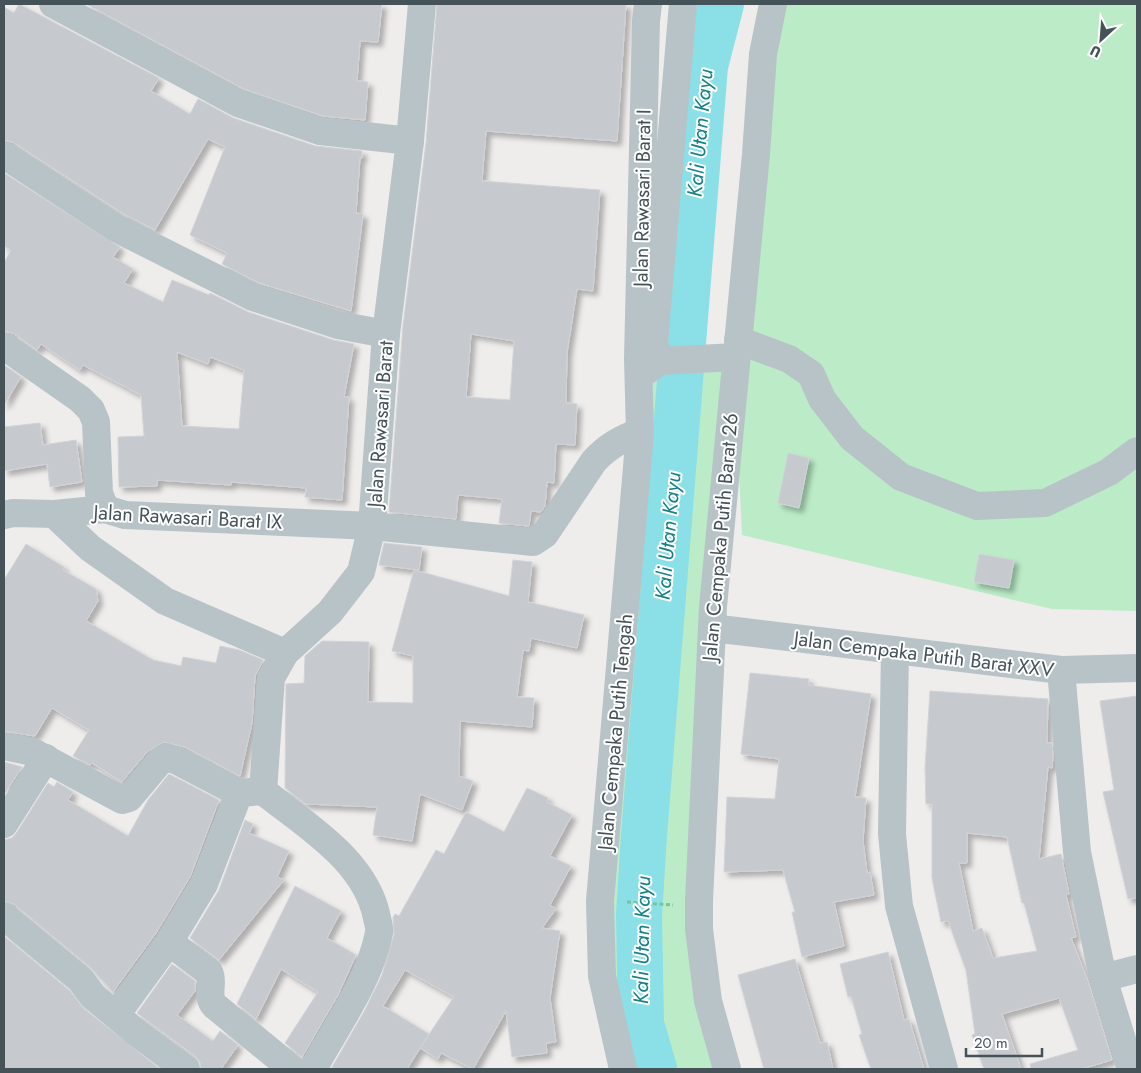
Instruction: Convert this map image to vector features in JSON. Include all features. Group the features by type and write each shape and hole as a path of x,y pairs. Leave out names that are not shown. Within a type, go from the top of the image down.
{"street":[{"path":"53,4 238,103 320,131 410,141"},
{"name":"Jalan Rawasari Barat","path":"422,4 410,141 386,334 372,526 534,542 545,534 594,461 616,441 640,432"},
{"name":"Jalan Rawasari Barat I","path":"648,4 655,176 654,342 665,361"},
{"name":"Jalan Rawasari Barat I","path":"639,392 655,176 683,4"},
{"name":"Jalan Cempaka Putih Barat 26","path":"727,1069 708,1001 699,930 706,737 712,628 733,352 762,54 773,4"},
{"path":"4,155 116,228 254,297 338,325 386,334"},
{"path":"4,346 80,399 91,410 96,422 99,493 105,509"},
{"path":"639,392 644,374 665,361 733,352 789,359 811,374 822,399 852,438 902,478 976,506 1045,504 1109,472 1137,452"},
{"name":"Jalan Cempaka Putih Tengah","path":"623,1069 602,976 600,901 640,432 639,392"},
{"name":"Jalan Rawasari Barat IX","path":"4,515 13,513 54,514 105,509 125,515 372,526"},
{"path":"54,514 90,548 165,601 285,653"},
{"path":"116,1016 169,942 204,884 251,792 271,678 285,653 330,612 361,572 372,526"},
{"name":"Jalan Cempaka Putih Barat XXV","path":"712,628 1061,670 1137,668"},
{"path":"895,650 892,834 899,906 944,1069"},
{"path":"1061,670 1077,852 1103,978 1131,1069"},
{"path":"4,746 33,752 122,800 129,798 160,761 166,757 251,792 342,856 365,886 375,904 380,931 368,970 313,1069"},
{"path":"4,824 46,758"},
{"path":"4,916 81,980 93,996 116,1016 186,1069"},
{"path":"169,942 211,976 210,998 214,1006 292,1069"},
{"path":"1103,978 1137,969"}],"path":[{"path":"631,903 667,905"}],"green space":[{"path":"781,4 1137,4 1137,611 1052,609 742,535 739,474"},
{"path":"733,358 699,901 727,1069 628,1069 608,980 647,370"}],"building":[{"path":"19,4 159,78 151,91 190,114 198,99 233,118 315,146 362,151 356,213 363,214 351,311 259,283 222,264 227,253 190,235 225,147 208,139 155,230 124,214 13,142 4,140 4,7 14,13"},
{"path":"86,4 382,4 378,42 360,41 357,81 368,82 365,120 323,116 244,89"},
{"path":"437,4 626,4 617,141 486,131 482,181 600,190 593,291 577,289 567,353 566,403 577,404 575,445 556,444 554,483 547,482 545,506 541,512 531,511 529,526 499,523 502,499 458,495 456,519 389,512 403,326 426,143","holes":["471,334 514,341 510,400 466,397"]},
{"path":"4,173 120,247 113,257 133,269 124,283 163,302 172,280 209,295 210,293 248,312 333,340 354,344 344,397 349,397 342,500 305,497 306,488 231,482 231,485 157,480 157,486 119,487 118,437 144,436 141,395 83,365 80,370 41,344 37,350 13,333 4,331 4,263 11,250 4,246","holes":["177,352 208,364 210,357 244,370 239,429 182,426"]},
{"path":"4,365 21,377 4,405"},
{"path":"40,423 43,445 76,440 82,482 50,487 47,464 4,471 4,427"},
{"path":"788,453 809,458 799,508 778,503"},
{"path":"384,543 422,547 419,570 379,565"},
{"path":"26,544 64,567 63,570 96,589 98,601 86,621 153,660 181,666 183,657 216,663 220,646 239,650 263,660 255,676 252,723 240,776 185,747 164,742 148,751 122,782 92,763 90,765 73,756 89,730 52,708 35,736 4,731 4,580"},
{"path":"979,554 1014,560 1009,588 974,582"},
{"path":"513,560 532,562 528,602 584,615 577,648 531,638 529,651 523,650 517,697 534,698 532,727 460,721 459,776 473,781 462,810 420,794 412,841 373,835 377,807 306,804 285,788 286,684 304,683 305,656 322,641 369,642 368,702 413,703 413,656 392,651 414,570 509,596"},
{"path":"750,673 809,679 808,685 871,694 855,797 866,798 863,841 867,873 870,872 874,895 834,902 844,946 802,957 792,912 795,912 783,870 724,872 727,797 775,799 779,759 741,754"},
{"path":"930,691 1048,699 1047,743 1052,743 1053,756 1052,768 1048,767 1039,859 1061,854 1069,894 1066,895 1076,937 1071,938 1088,981 1112,1060 1081,1069 1031,1069 1030,1064 1078,1050 1059,998 1002,1014 1021,1069 984,1069 972,1035 975,1034 966,970 948,921 941,922 932,878 932,804 926,804 925,768","holes":["967,833 1007,837 1022,903 1024,903 1037,951 993,958 982,928 973,931 959,863 967,863"]},
{"path":"1137,696 1137,898 1128,899 1103,792 1114,790 1100,701"},
{"path":"4,762 22,767 4,795"},
{"path":"169,774 219,800 190,877 156,933 113,992 91,968 14,904 4,901 4,840 12,838 17,832 48,783 54,787 57,782 73,792 68,800 128,836 148,800"},
{"path":"527,788 548,798 547,802 572,815 550,856 571,866 550,905 556,909 542,928 560,931 550,998 556,1042 546,1043 547,1053 512,1057 506,1011 473,1069 441,1053 438,1059 420,1048 407,1069 331,1069 365,1010 382,975 394,935 393,917 395,914 399,916 436,850 444,854 466,812 504,832","holes":["405,970 454,997 424,1043 429,1034 383,1006"]},
{"path":"245,820 253,824 249,833 289,851 277,877 284,880 219,960 190,938 219,890"},
{"path":"295,886 341,911 327,938 356,955 338,995 302,1057 285,1043 318,992 281,969 256,1019 237,1004"},
{"path":"4,936 70,991 83,1008 160,1069 4,1069"},
{"path":"888,952 904,1020 909,1019 924,1069 871,1069 859,1035 862,1034 851,996 848,997 840,964"},
{"path":"795,959 820,1043 827,1042 833,1069 764,1069 738,975"},
{"path":"172,964 195,981 195,991 177,1015 213,1041 220,1031 238,1045 221,1069 201,1069 200,1062 195,1056 137,1013"}],"waterway":[{"name":"Kali Utan Kayu","path":"654,1069 641,1024 639,915 644,835 705,66 721,4"}]}
